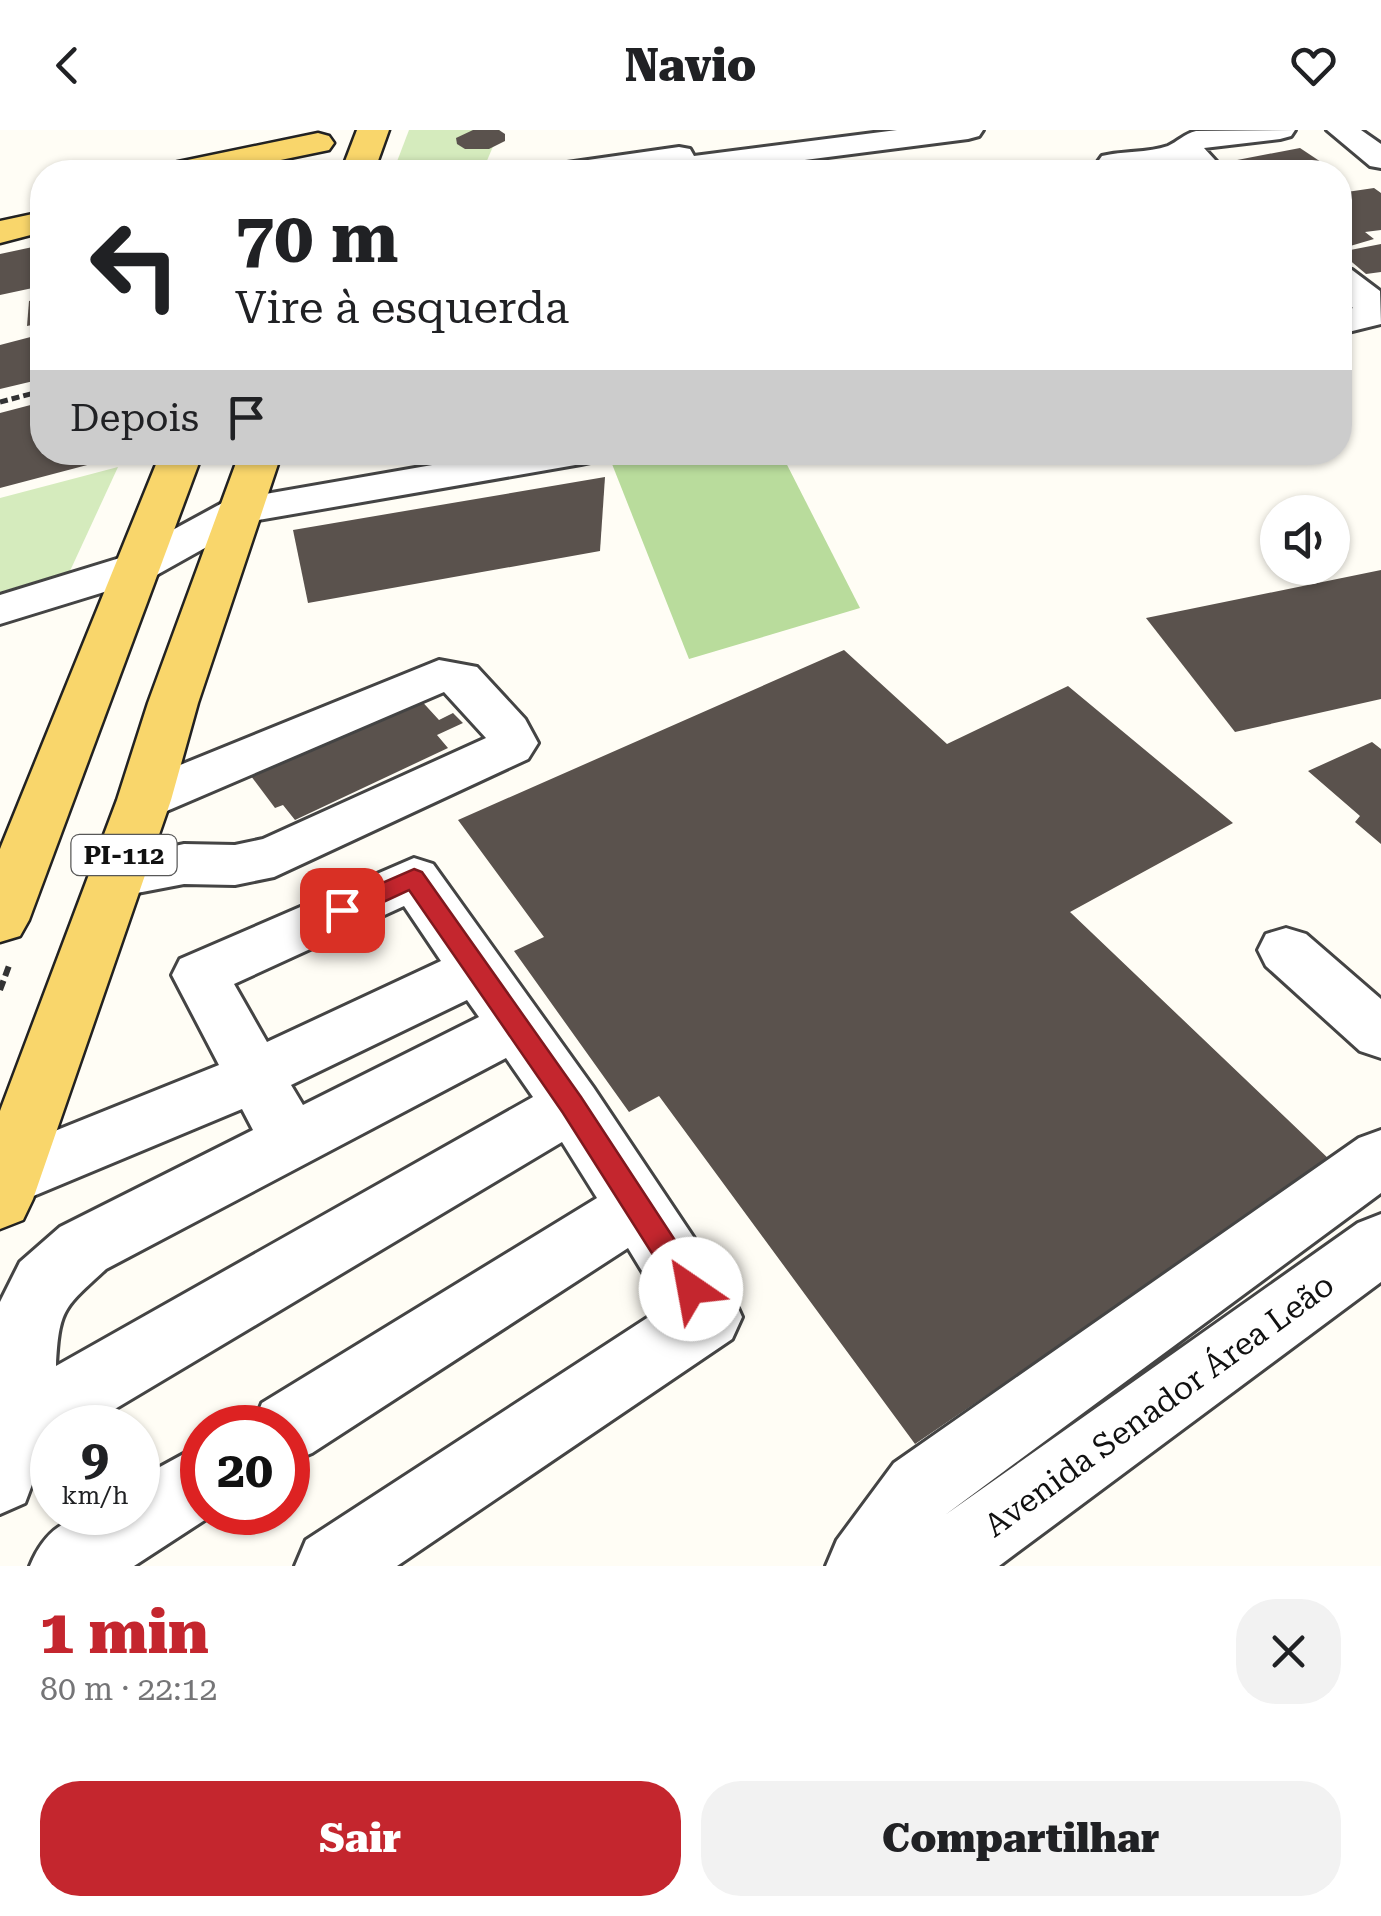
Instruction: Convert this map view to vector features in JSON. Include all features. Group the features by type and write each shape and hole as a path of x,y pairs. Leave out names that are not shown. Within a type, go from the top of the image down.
{"main road":[{"path":"362,160 373,130"},
{"path":"249,160 315,149"},
{"path":"0,210 30,204"},
{"path":"0,232 30,225"},
{"name":"PI-112","path":"0,920 177,465"},
{"name":"PI-112","path":"4,1189 144,800 173,703 256,465"}],"street":[{"path":"656,160 723,151 740,143 730,130"},
{"path":"737,160 968,130"},
{"path":"1155,160 1192,146 1280,130"},
{"path":"1342,130 1381,159"},
{"path":"1192,146 1203,160"},
{"path":"1352,319 1368,316 1371,308 1354,288"},
{"path":"0,610 138,566 241,510 505,465"},
{"path":"116,877 184,864 235,864 274,857 511,747 512,738 460,678 440,676 144,800"},
{"path":"291,1142 200,975 414,878 572,1105 708,1317 332,1566"},
{"path":"1286,950 1381,1034"},
{"path":"4,1189 478,969"},
{"path":"6,1448 24,1322 44,1284 83,1248 516,1025"},
{"path":"6,1448 572,1105"},
{"path":"863,1566 920,1489 1381,1157"},
{"path":"310,1413 638,1207"},
{"name":"Avenida Senador Área Leão","path":"937,1566 1381,1244"},
{"path":"66,1566 180,1494"}],"path":[{"path":"0,402 30,394"}],"green space":[{"path":"409,130 500,130 487,160 398,160"},
{"path":"612,465 787,465 860,608 689,659"},
{"path":"118,467 70,571 0,592 0,498"}],"building":[{"path":"473,130 499,130 505,134 505,141 489,149 465,149 457,144 456,138"},
{"path":"1300,148 1318,160 1237,160"},
{"path":"1374,188 1381,193 1381,230 1365,232 1374,239 1352,245 1352,191"},
{"path":"1381,244 1381,272 1366,274 1352,262 1352,250"},
{"path":"30,248 30,289 0,295 0,254"},
{"path":"30,337 30,382 0,389 0,345"},
{"path":"30,405 30,465 87,465 0,488 0,413"},
{"path":"605,477 600,551 308,603 293,530"},
{"path":"1381,570 1381,699 1235,732 1146,618 1308,585 1350,585 1350,576"},
{"path":"844,650 947,744 1068,686 1233,823 1070,912 1331,1161 915,1444 659,1096 629,1112 514,951 544,937 458,820"},
{"path":"417,696 439,720 453,713 463,723 437,735 448,748 295,820 283,805 275,808 248,772"},
{"path":"1372,742 1381,749 1381,844 1355,822 1360,816 1308,771"}],"route":[{"path":"342,910 414,878 572,1105 691,1289"}]}
